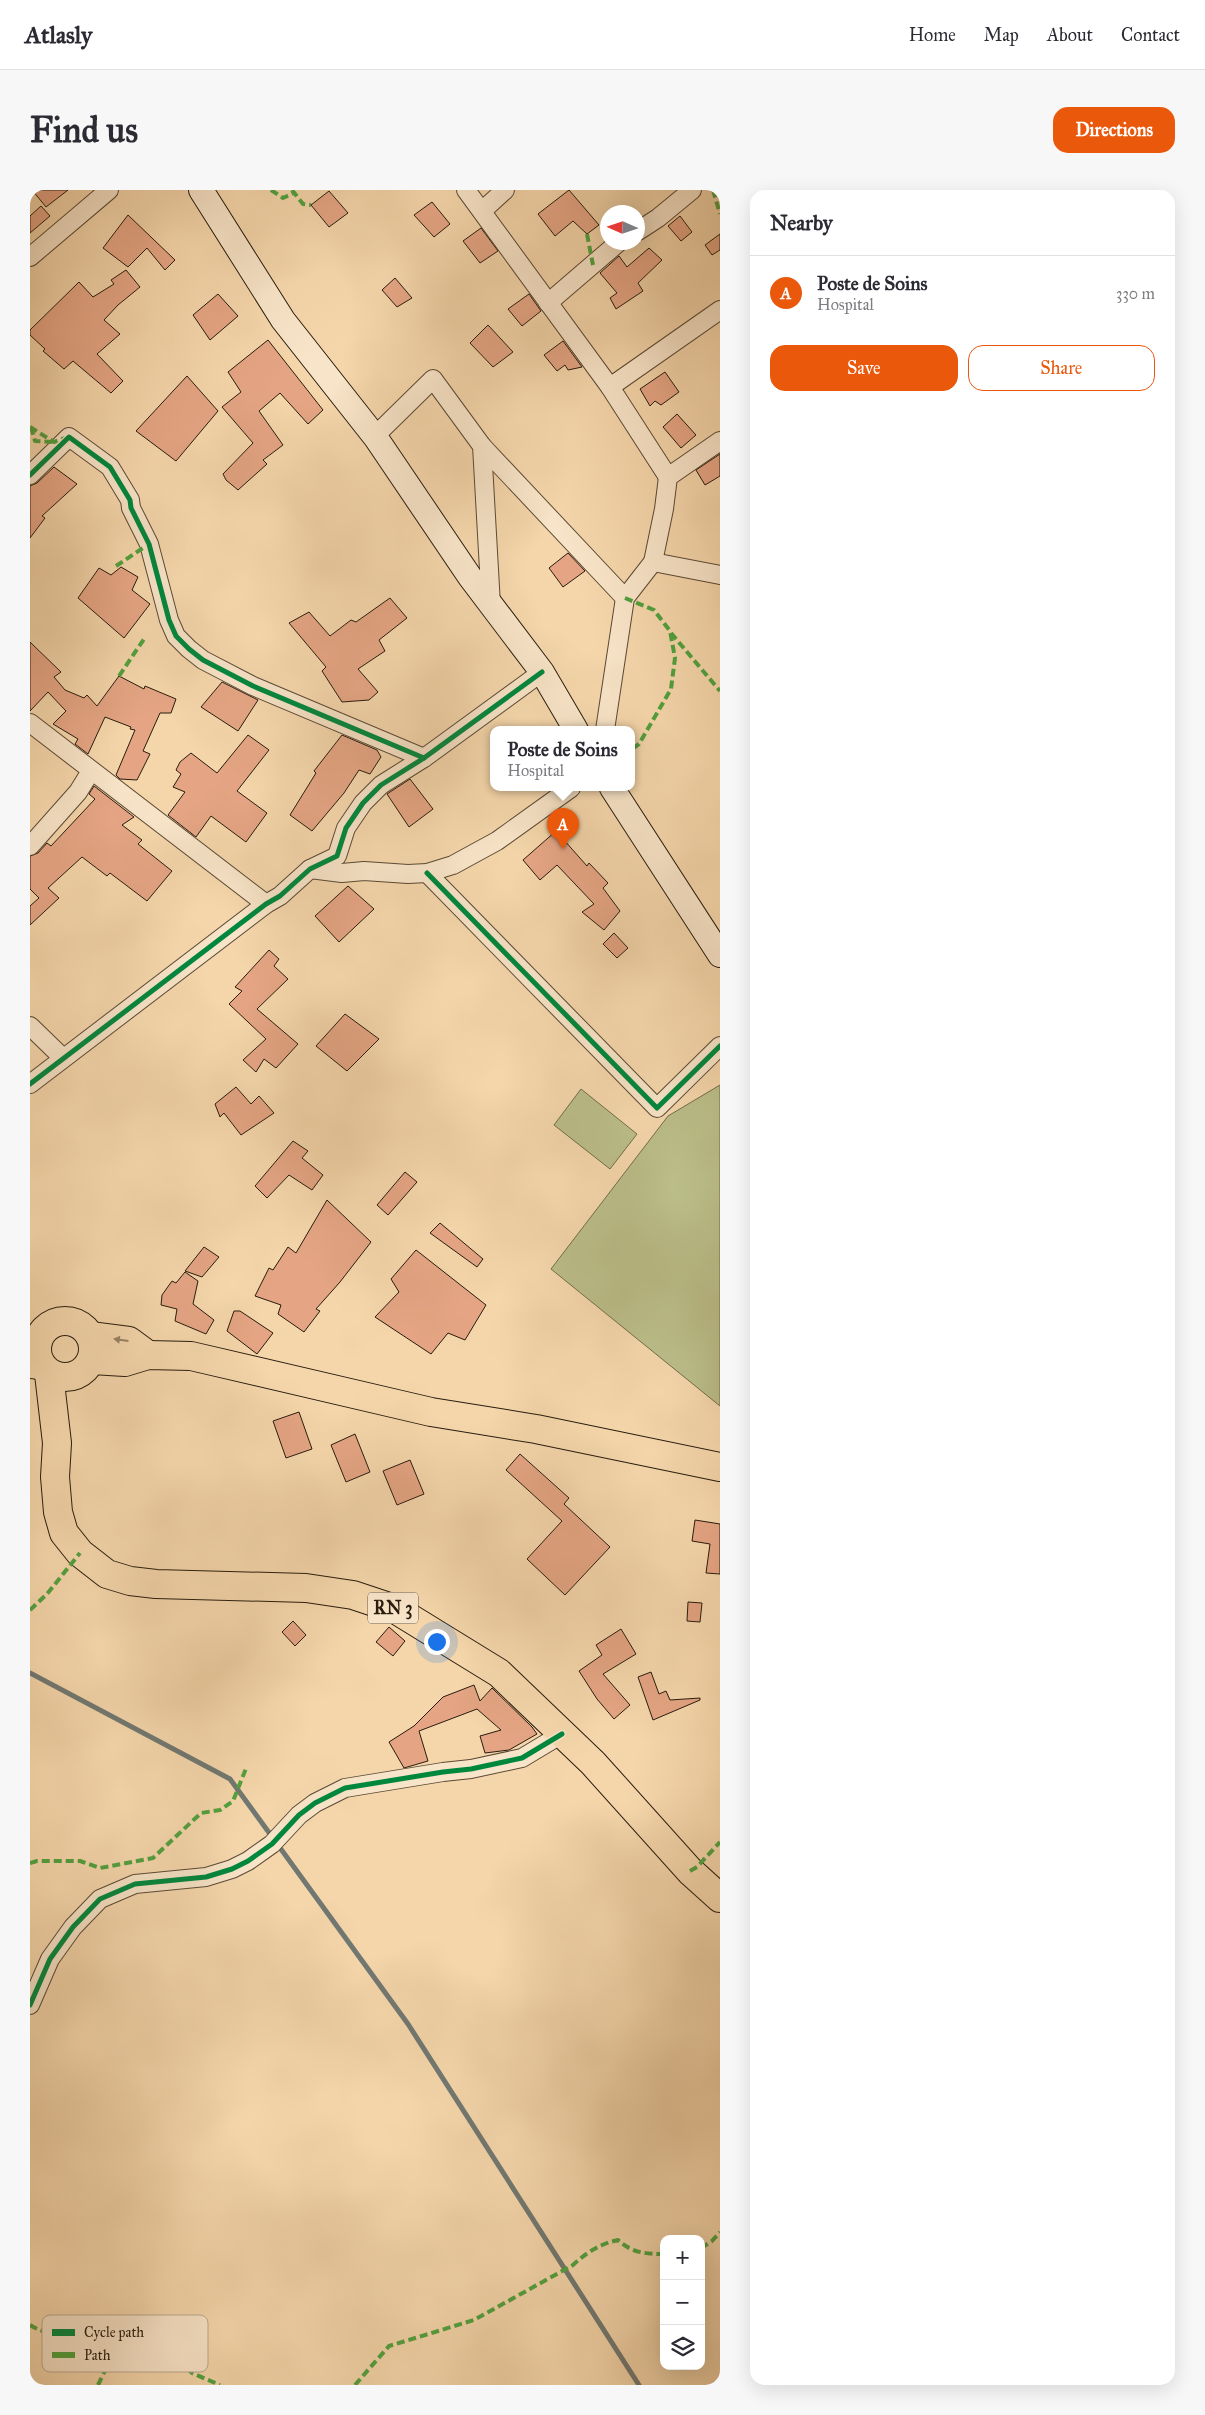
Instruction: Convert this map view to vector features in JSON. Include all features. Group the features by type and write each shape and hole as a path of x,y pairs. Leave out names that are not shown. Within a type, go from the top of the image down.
{"highway":[{"name":"RN 3","path":"720,1467 536,1429 431,1412 191,1356 148,1355 129,1341 56,1357 57,1443 55,1477 58,1512 64,1533 80,1553 107,1574 130,1581 156,1584 306,1588 353,1595 395,1609 499,1673 593,1763 690,1871 720,1898"}],"main road":[{"path":"201,190 284,320 376,438 470,577 542,672 574,726"},
{"path":"614,791 720,955"}],"street":[{"path":"30,257 110,190"},
{"path":"466,190 610,387 668,477 664,509 653,562 625,598 605,726"},
{"path":"482,212 505,190"},
{"path":"645,226 692,190"},
{"path":"548,302 609,250"},
{"path":"610,387 720,310"},
{"path":"376,438 381,430 433,379 482,446 625,598"},
{"path":"30,475 69,437 110,467 130,500 131,508 149,544 169,620 176,636 189,649 203,660 253,686 424,758"},
{"path":"668,477 720,441"},
{"path":"482,446 492,605"},
{"path":"653,562 720,575"},
{"path":"30,1084 266,904 280,896 310,869 337,856 346,828 363,803 381,785 424,758 542,672"},
{"path":"30,723 266,904"},
{"path":"30,846 78,792 91,770"},
{"path":"310,869 342,873 364,870 427,873 453,865 496,841 567,791"},
{"path":"427,873 657,1108 720,1046"},
{"path":"30,1026 63,1058"},
{"path":"30,2005 50,1959 73,1927 100,1900 135,1884 206,1877 232,1869 248,1861 272,1844 299,1814 345,1788 471,1769 522,1758 562,1734"}],"green space":[{"path":"720,1085 720,1406 551,1269 668,1116"},
{"path":"581,1089 637,1134 610,1169 554,1125"}],"building":[{"path":"32,190 68,190 46,207"},
{"path":"569,190 599,225 587,234 573,221 555,236 538,214"},
{"path":"329,191 348,213 329,227 311,205"},
{"path":"432,202 450,224 434,237 414,215"},
{"path":"41,206 50,216 30,233 30,216"},
{"path":"128,215 175,260 165,270 147,248 128,267 103,248"},
{"path":"680,216 692,232 681,241 668,226"},
{"path":"481,228 498,251 480,263 463,241"},
{"path":"720,234 720,250 712,255 705,245"},
{"path":"649,248 662,260 638,283 643,291 616,309 610,298 617,293 600,273 619,256 627,267"},
{"path":"126,270 140,287 118,305 104,320 120,334 97,354 123,381 111,393 73,361 64,369 43,351 45,349 30,335 30,330 79,282 93,297 114,284 111,280"},
{"path":"395,278 412,298 397,307 382,290"},
{"path":"218,294 238,316 210,340 193,315"},
{"path":"529,294 541,311 522,326 508,309"},
{"path":"488,325 513,352 493,367 470,343"},
{"path":"268,340 323,410 308,424 280,393 259,411 283,445 263,460 267,464 238,490 226,480 223,474 253,443 222,407 241,392 228,372"},
{"path":"563,341 582,367 568,370 565,365 557,371 544,355"},
{"path":"665,372 679,392 661,405 655,401 650,406 640,389"},
{"path":"187,376 218,411 176,461 136,431"},
{"path":"677,414 696,435 681,448 663,427"},
{"path":"720,454 720,476 705,485 696,470"},
{"path":"54,467 77,484 42,516 45,518 30,538 30,486 37,483"},
{"path":"568,553 585,571 563,587 549,568"},
{"path":"121,567 138,577 132,590 150,604 124,638 78,598 99,568 111,575"},
{"path":"390,598 407,618 379,640 385,651 358,669 378,692 369,700 342,702 322,671 326,667 289,623 309,612 330,636 351,620 356,622"},
{"path":"30,642 61,672 54,677 65,690 84,698 87,695 97,706 119,676 144,689 145,686 176,699 171,713 160,713 143,751 150,754 137,780 120,779 116,775 135,730 130,729 131,727 105,717 88,754 75,744 78,739 53,724 66,711 48,692 30,711"},
{"path":"222,682 258,700 238,731 201,707"},
{"path":"248,735 269,750 237,791 267,813 246,842 211,816 196,837 168,815 185,792 173,787 181,774 176,770 180,762 191,753 217,773"},
{"path":"342,735 377,750 381,757 370,774 359,770 344,793 312,831 290,815 316,773 314,771"},
{"path":"410,779 433,809 409,827 387,794"},
{"path":"94,786 134,817 122,825 142,840 138,844 172,871 147,901 110,873 107,876 82,857 48,888 59,898 30,925 30,906 39,898 30,889 30,856 38,853 47,843 51,846 95,799 89,794"},
{"path":"556,831 587,866 589,863 608,883 603,888 620,911 604,930 582,912 594,904 557,865 540,880 523,860"},
{"path":"348,886 374,909 339,942 315,916"},
{"path":"614,933 628,948 617,958 603,944"},
{"path":"269,950 279,959 274,966 288,979 257,1009 298,1044 276,1068 264,1059 256,1072 243,1060 266,1039 229,1004 242,991 235,987"},
{"path":"345,1014 379,1039 347,1071 316,1046"},
{"path":"236,1087 251,1104 259,1096 274,1113 241,1135 224,1113 220,1117 215,1104"},
{"path":"293,1141 308,1151 302,1158 323,1175 312,1190 289,1175 267,1198 255,1186"},
{"path":"405,1172 417,1182 388,1215 377,1205"},
{"path":"327,1200 371,1242 316,1309 320,1311 304,1332 278,1314 281,1305 255,1296 269,1268 273,1270 288,1247 296,1253"},
{"path":"440,1223 483,1259 477,1267 430,1233"},
{"path":"204,1247 219,1257 202,1277 185,1271"},
{"path":"416,1250 486,1305 465,1340 448,1333 431,1354 375,1317 399,1292 391,1279"},
{"path":"185,1272 198,1281 193,1304 214,1320 206,1334 175,1321 177,1309 161,1305 162,1295 172,1281 176,1283"},
{"path":"234,1311 240,1311 273,1333 257,1354 227,1331"},
{"path":"299,1412 312,1449 286,1458 273,1421"},
{"path":"355,1434 370,1472 346,1482 331,1445"},
{"path":"520,1454 569,1498 564,1504 610,1547 565,1595 527,1559 562,1521 506,1470"},
{"path":"410,1460 424,1494 397,1505 383,1471"},
{"path":"695,1520 720,1524 720,1574 706,1573 710,1544 692,1541"},
{"path":"688,1602 702,1603 700,1622 687,1621"},
{"path":"293,1621 306,1635 295,1646 282,1632"},
{"path":"389,1627 405,1641 393,1656 376,1642"},
{"path":"621,1629 636,1654 603,1674 630,1705 614,1719 597,1699 579,1671 602,1655 596,1645"},
{"path":"651,1672 659,1694 666,1691 670,1700 700,1698 700,1700 653,1720 638,1677"},
{"path":"474,1685 480,1701 492,1688 537,1734 509,1750 485,1753 480,1736 501,1730 477,1709 419,1731 428,1761 404,1768 389,1742 414,1726 443,1697"}],"waterway":[{"path":"30,1673 230,1779 408,2024 639,2385"}],"marked path":[{"path":"271,190 283,198 294,193"},
{"path":"292,190 303,204 311,205"},
{"path":"713,190 720,214"},
{"path":"587,234 593,265"},
{"path":"30,427 54,442 65,438"},
{"path":"31,427 35,441 52,442"},
{"path":"116,566 149,544"},
{"path":"625,598 654,610 670,631 675,658 671,689 639,744 635,747"},
{"path":"671,633 720,691"},
{"path":"119,676 144,639"},
{"path":"30,1610 47,1594 80,1553"},
{"path":"30,1863 37,1861 80,1861 100,1868 153,1858 201,1813 220,1810 233,1801 247,1766"},
{"path":"690,1871 697,1867 720,1842"},
{"path":"705,2245 720,2232"},
{"path":"355,2385 389,2346 474,2320 573,2265 600,2246 618,2240 629,2248 640,2252 660,2254"},
{"path":"30,2325 42,2331"},
{"path":"98,2385 104,2372"},
{"path":"191,2372 220,2385"}],"cycle path":[{"path":"30,475 69,437 110,467 130,500 131,508 149,544 169,620 176,636 189,649 203,660 253,686 424,758"},
{"path":"30,1084 266,904 280,896 310,869 337,856 346,828 363,803 381,785 424,758 542,672"},
{"path":"427,873 657,1108 720,1046"},
{"path":"30,2005 50,1959 73,1927 100,1899 135,1884 206,1877 232,1869 248,1861 272,1844 299,1815 315,1803 345,1788 471,1769 522,1758 562,1734"}],"place":[{"name":"Poste de Soins","path":"563,849"}]}
